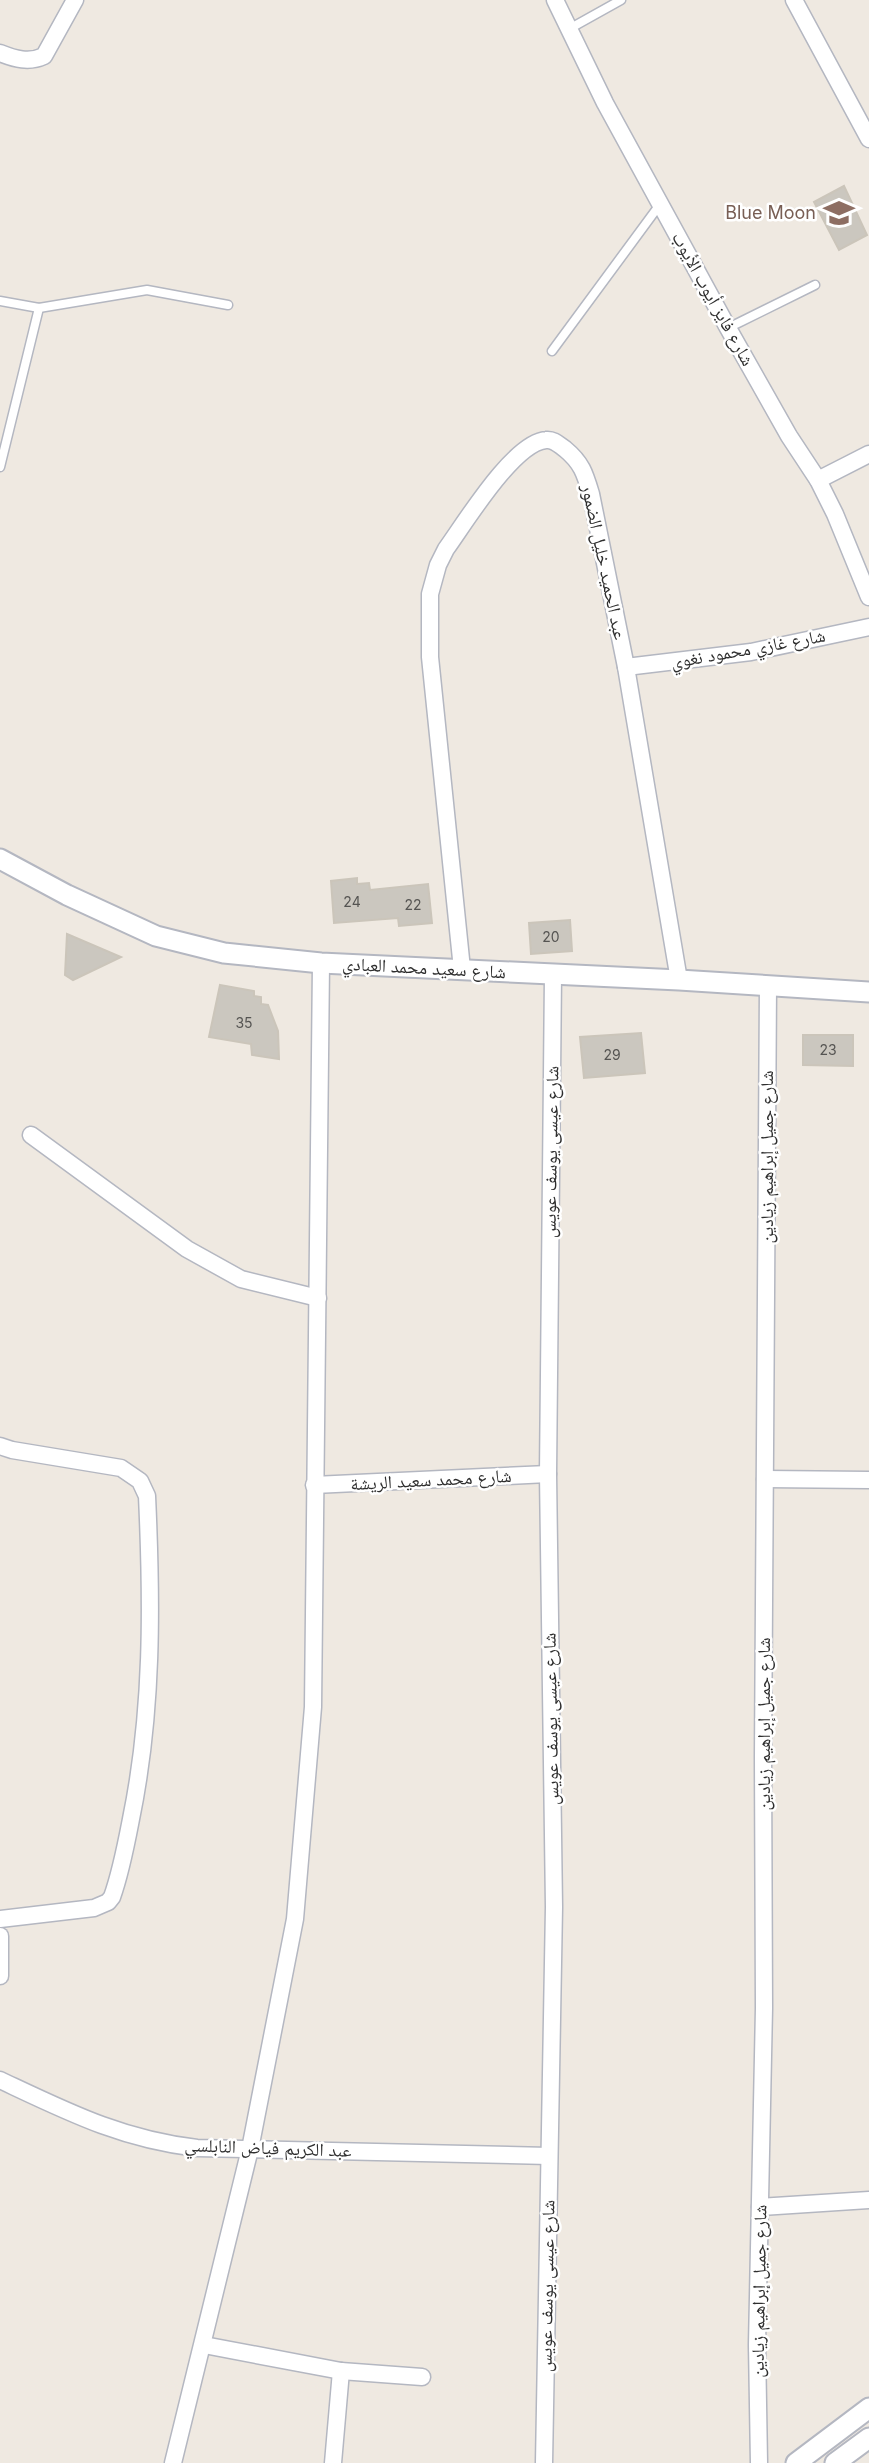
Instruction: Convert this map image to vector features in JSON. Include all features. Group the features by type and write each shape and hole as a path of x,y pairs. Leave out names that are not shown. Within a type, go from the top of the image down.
{"street":[{"path":"0,53 14,59 26,60 35,60 44,55 55,40 75,0"},
{"name":"شارع فايز أيوب الأيوب","path":"555,0 605,103 728,328 789,436 818,480 869,597"},
{"path":"794,0 869,139"},
{"name":"عبد الحميد خليل الضمور","path":"462,969 430,657 430,594 438,565 446,549 499,475 523,451 544,440 552,440 578,460 586,477 626,667 679,980"},
{"path":"818,480 869,454"},
{"name":"شارع غازي محمود نغوي","path":"626,667 751,652 869,627"},
{"name":"شارع سعيد محمد العبادي","path":"0,859 67,895 165,939 225,953 321,963 869,992"},
{"path":"173,2463 250,2149 295,1919 313,1706 321,963"},
{"name":"شارع عيسى يوسف عويس","path":"544,2463 554,2017 548,1474 553,975"},
{"name":"شارع جميل إبراهيم زيادين","path":"759,2463 757,2345 765,1912 763,1757 768,986"},
{"path":"32,1135 187,1249 241,1279 318,1297"},
{"path":"0,1446 121,1468 140,1481 147,1496 151,1616 149,1681 141,1759 125,1846 112,1897 108,1902 94,1908 0,1919"},
{"name":"شارع محمد سعيد الريشة","path":"314,1485 548,1474"},
{"path":"765,1479 869,1480"},
{"path":"0,1936 0,1976"},
{"name":"عبد الكريم فياض النابلسي","path":"0,2080 74,2115 135,2138 197,2148 549,2156"},
{"path":"760,2207 869,2200"},
{"path":"204,2345 341,2371 422,2377"},
{"path":"333,2463 341,2371"},
{"path":"796,2463 869,2408"},
{"path":"835,2463 869,2438"}],"lane":[{"path":"569,29 621,0"},
{"path":"552,351 661,203"},
{"path":"728,328 815,285"},
{"path":"0,302 39,308 147,290 228,304"},
{"path":"0,467 39,308"}],"building":[{"name":"Blue Moon","path":"844,186 867,235 839,250 814,202"},
{"path":"357,878 357,884 369,883 370,890 428,884 432,923 399,926 398,918 334,923 331,881"},
{"path":"570,920 572,951 531,954 529,923"},
{"path":"67,934 121,957 73,980 65,975"},
{"path":"220,985 254,991 254,996 261,997 261,1004 268,1005 278,1031 279,1059 252,1055 251,1044 209,1037"},
{"path":"641,1033 645,1073 584,1078 580,1037"},
{"path":"803,1035 853,1035 853,1066 803,1065"}],"place":[{"name":"Blue Moon","path":"839,213"}]}
